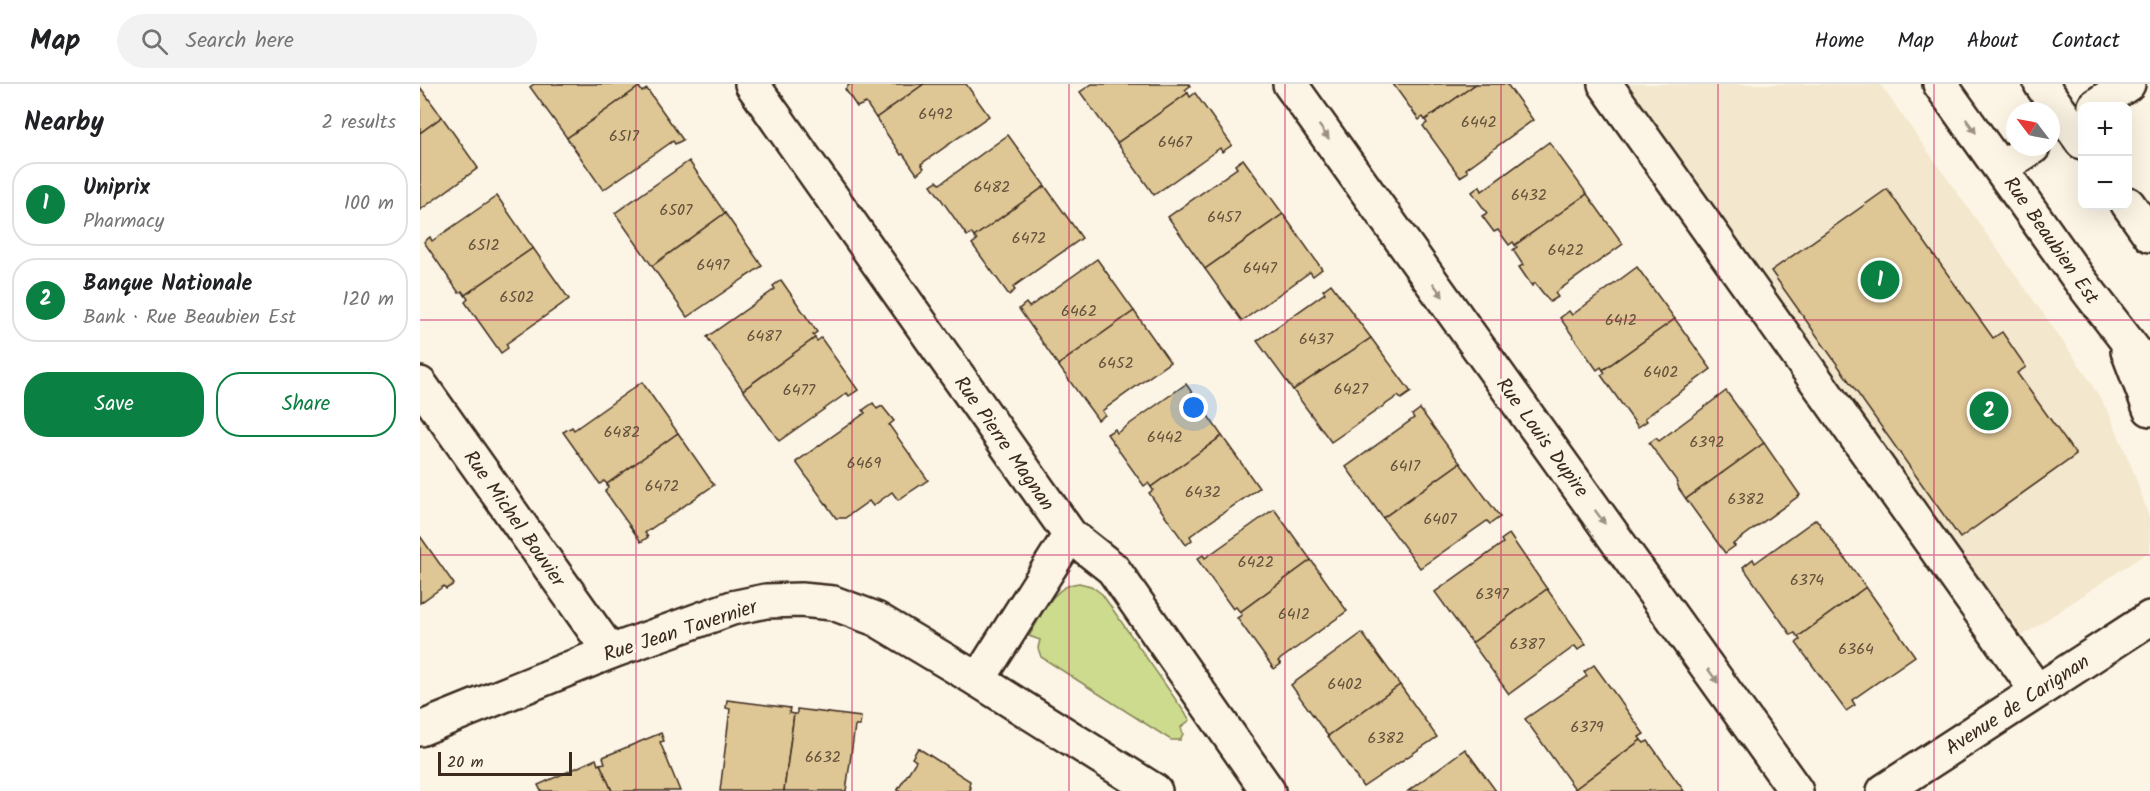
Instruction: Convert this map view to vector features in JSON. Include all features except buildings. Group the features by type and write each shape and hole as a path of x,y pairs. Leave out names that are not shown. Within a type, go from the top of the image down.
{"street":[{"name":"Rue Pierre Magnan","path":"752,84 1070,535 1113,569 1268,791"},
{"name":"Rue Louis Dupire","path":"1290,84 1796,791"},
{"path":"1605,84 2037,691"},
{"name":"Rue Beaubien Est","path":"1940,84 2079,279 2150,371"},
{"path":"2041,84 2076,124 2128,84"},
{"path":"2001,168 2019,156"},
{"path":"2131,210 2150,236"},
{"name":"Rue Beaubien Est","path":"2123,338 2150,409"},
{"name":"Rue Michel Bouvier","path":"420,384 610,652"},
{"path":"978,680 1070,535"},
{"name":"Rue Jean Tavernier","path":"420,729 610,652 732,608 766,601 801,600 833,603 876,619 1155,791"},
{"name":"Avenue de Carignan","path":"1884,791 2150,618"}],"shaded area":[{"path":"1625,84 1880,84 2083,370 2109,413 2134,473 2150,520 2148,552 2019,638"}],"green space":[{"path":"1079,583 1091,586 1102,594 1190,720 1181,727 1183,734 1180,740 1171,740 1041,657 1038,648 1040,640 1029,636 1055,595 1070,585"}],"place":[{"name":"Uniprix","path":"1880,280"},
{"name":"Banque Nationale","path":"1989,411"}]}
